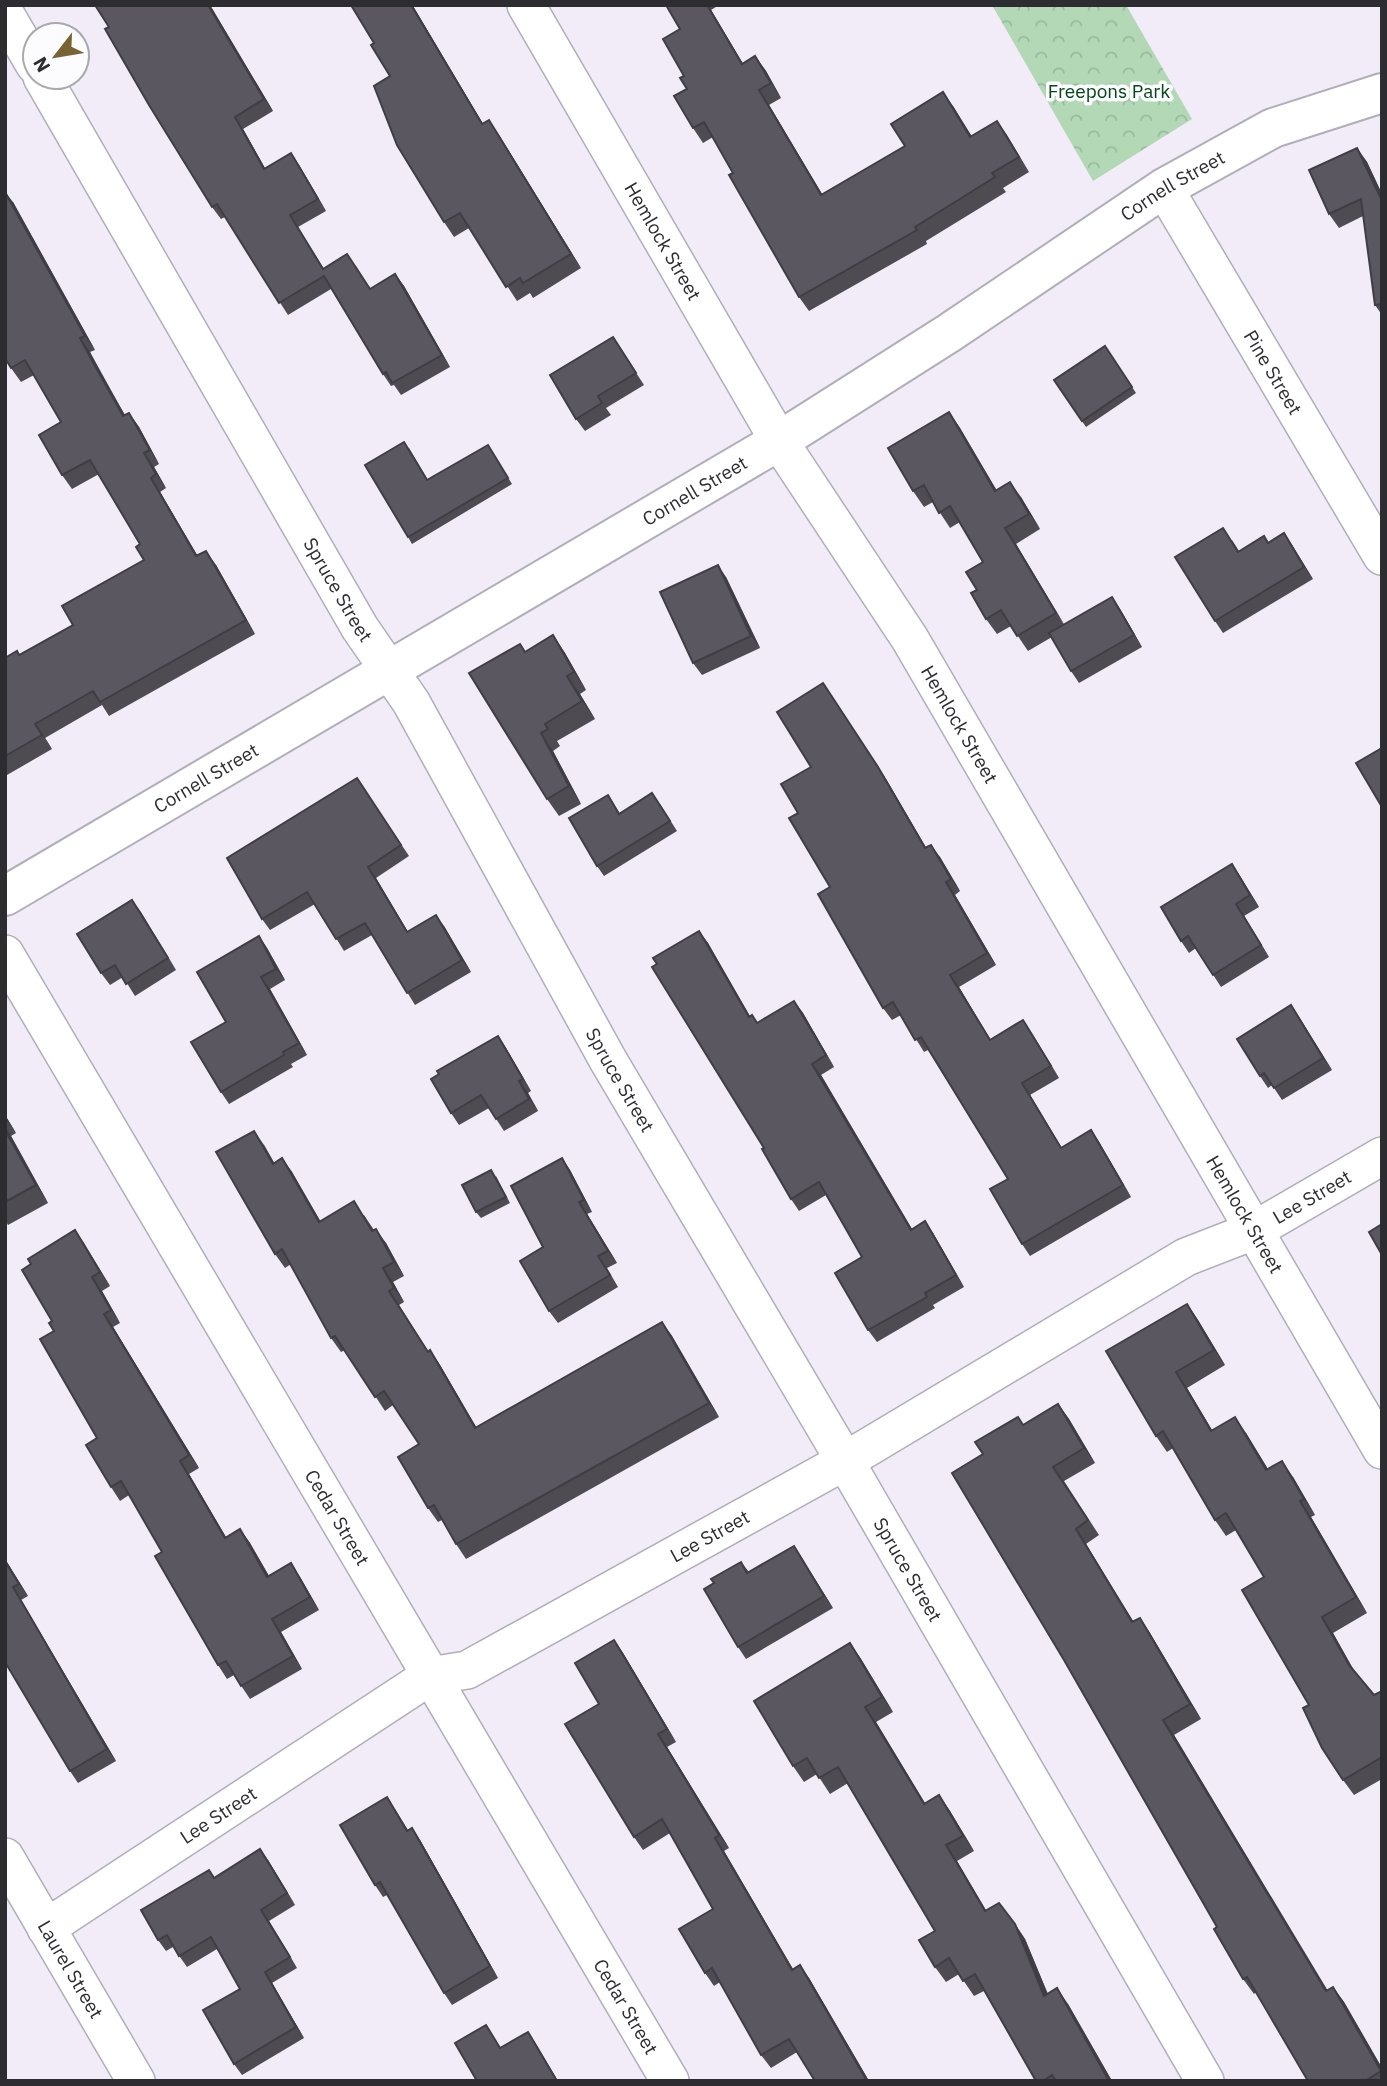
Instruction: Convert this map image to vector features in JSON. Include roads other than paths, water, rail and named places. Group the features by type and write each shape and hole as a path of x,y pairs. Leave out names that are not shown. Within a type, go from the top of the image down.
{"street":[{"name":"Hemlock Street","path":"526,5 779,441 910,639 1382,1450"},
{"path":"5,13 21,41"},
{"name":"Spruce Street","path":"50,91 353,616 411,702 608,1060 845,1461 1205,2081"},
{"name":"Cornell Street","path":"5,895 779,441 1164,188 1273,128 1382,93"},
{"name":"Pine Street","path":"1164,188 1382,556"},
{"name":"Cedar Street","path":"5,954 670,2081"},
{"name":"Lee Street","path":"46,1928 430,1676 467,1670 845,1461 1186,1257 1253,1231 1382,1156"},
{"name":"Laurel Street","path":"5,1857 136,2081"}],"park label":[{"name":"Freepons Park","path":"1109,91"}]}
